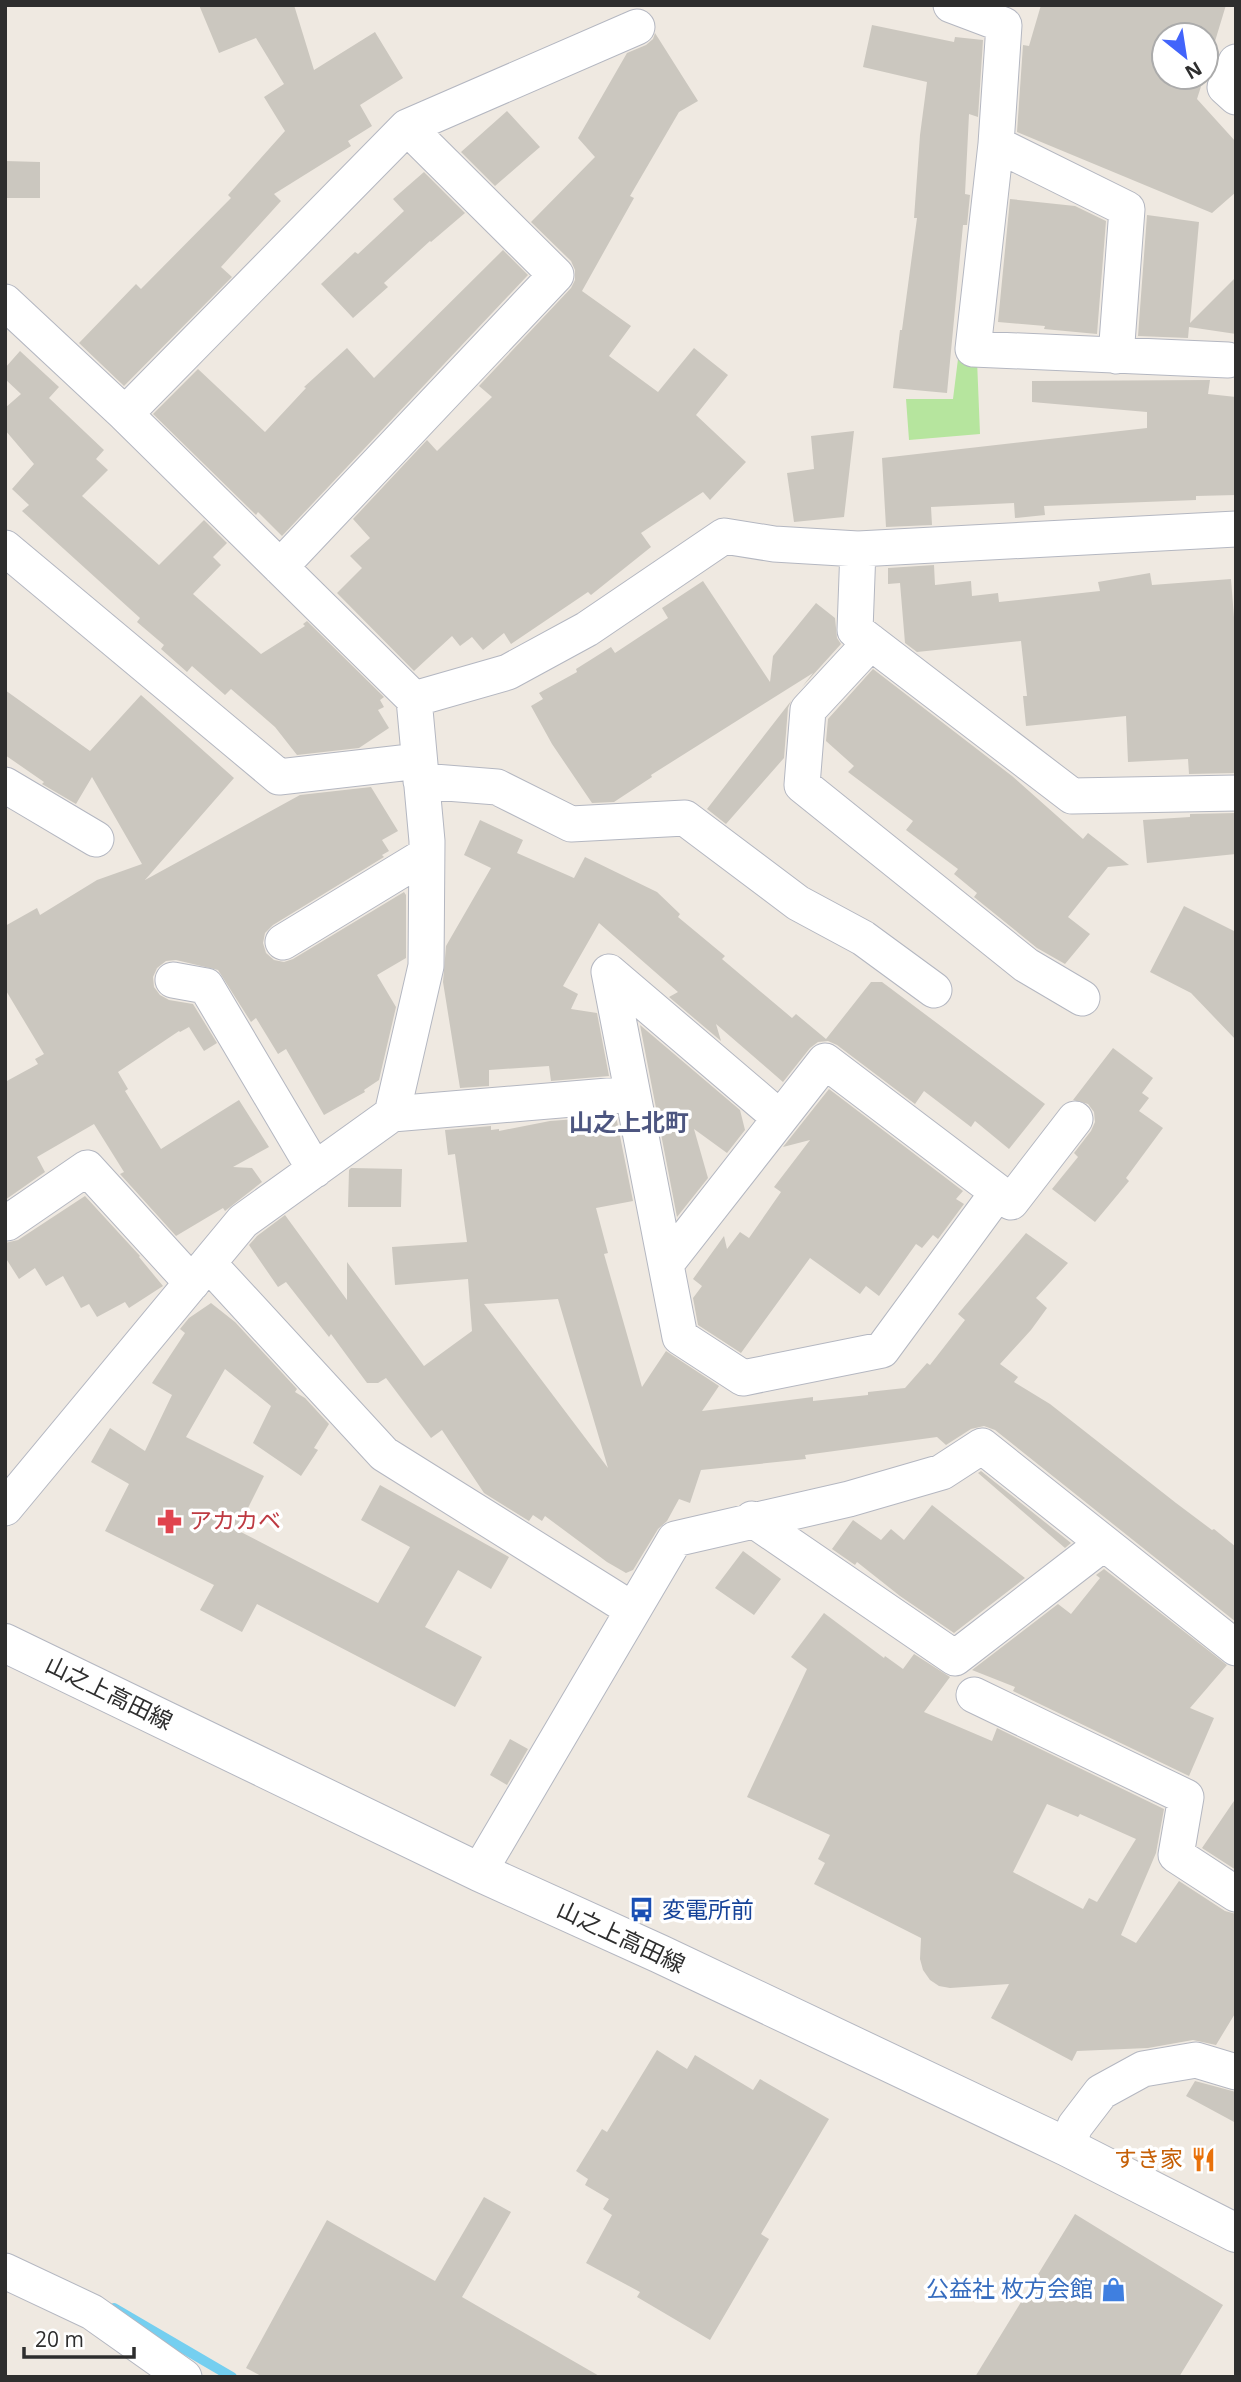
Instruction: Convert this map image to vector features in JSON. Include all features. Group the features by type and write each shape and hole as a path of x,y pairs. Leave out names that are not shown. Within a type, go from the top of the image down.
{"street":[{"path":"951,5 1004,25 996,144 973,348 1228,360"},
{"path":"125,414 407,127 637,27"},
{"path":"1236,62 1225,87 1236,97"},
{"path":"281,567 556,275 407,127"},
{"path":"996,144 1127,209 1116,356"},
{"path":"5,302 125,414 414,699 426,855 426,965 392,1114"},
{"path":"414,699 508,672 587,629 724,536 775,544 858,549 1236,529"},
{"path":"5,548 279,777 420,771 497,787 571,824 685,818 798,903 863,938 934,990"},
{"path":"858,549 855,630 1072,796 1236,793"},
{"path":"871,642 808,710 802,785 1026,965 1082,998"},
{"path":"5,785 96,839"},
{"path":"283,942 426,855"},
{"path":"780,1118 609,972 680,1337 743,1378 882,1350 999,1192"},
{"path":"173,980 206,986 315,1170"},
{"path":"666,1264 825,1061 1011,1202 1075,1119"},
{"path":"5,1508 243,1221 392,1114 632,1094"},
{"path":"7,1223 87,1168 200,1273 384,1454 634,1610"},
{"path":"479,1872 675,1539 752,1519 849,1499 942,1472 982,1446 1236,1648"},
{"path":"752,1519 955,1658 1104,1543"},
{"name":"山之上高田線","path":"5,1643 479,1872 660,1954 1067,2147 1236,2233"},
{"path":"974,1695 1186,1797 1176,1855 1236,1894"},
{"path":"1067,2147 1075,2126 1101,2092 1143,2069 1196,2060 1236,2072"},
{"path":"5,2272 92,2312 184,2377"}],"green space":[{"path":"958,359 977,360 980,434 909,440 906,399 953,399"}],"building":[{"path":"199,5 294,5 314,70 375,32 403,78 360,105 372,126 348,141 351,146 274,194 281,201 221,267 232,277 124,386 79,343 136,284 141,289 231,198 228,195 285,131 264,97 284,84 256,38 219,53"},
{"path":"1041,5 1226,5 1220,25 1220,21 1150,21 1150,91 1200,91 1197,99 1236,142 1236,192 1212,213 1017,132 1023,45 1029,46"},
{"path":"872,25 954,42 955,37 983,40 978,117 969,114 965,194 970,195 967,225 963,225 947,393 893,388 917,218 914,218 920,135 927,82 863,67"},
{"path":"655,33 698,101 679,112 630,196 634,198 582,291 631,326 609,356 658,392 694,348 728,375 696,415 746,462 710,500 703,492 641,533 651,547 591,595 588,592 511,644 504,633 483,650 472,637 460,646 452,636 414,671 337,593 362,568 350,556 370,538 353,519 427,440 437,451 492,397 479,386 571,288 575,280 575,270 571,261 531,222 595,157 578,138 627,53 646,45"},
{"path":"507,111 540,147 495,186 461,152"},
{"path":"5,161 40,162 40,198 5,198"},
{"path":"424,172 465,213 384,283 388,287 353,318 321,284 404,211 393,199"},
{"path":"1010,199 1075,206 1106,221 1097,334 998,322"},
{"path":"1147,215 1199,222 1190,323 1236,277 1236,334 1189,327 1188,338 1138,336"},
{"path":"503,250 528,275 282,536 258,512 256,515 153,414 198,369 265,432 306,388 304,387 347,348 374,378"},
{"path":"20,351 59,387 49,398 104,450 96,459 108,470 82,496 159,565 204,520 227,543 213,557 221,565 193,594 261,654 305,626 303,624 307,621 384,697 380,700 384,707 378,710 389,728 359,748 297,755 275,727 231,689 225,695 192,666 187,672 161,649 164,645 137,622 140,618 22,511 29,505 12,489 34,464 5,430 5,408 21,394 5,379 5,368"},
{"path":"1210,380 1208,394 1236,397 1236,495 1196,496 1196,500 1044,506 1045,515 1015,518 1014,503 931,507 932,525 886,527 882,458 1147,428 1147,412 1032,402 1032,381"},
{"path":"854,431 844,517 794,522 787,473 814,469 811,436"},
{"path":"934,565 935,585 971,581 972,596 998,593 999,602 1100,591 1098,582 1150,573 1152,585 1231,579 1236,643 1236,773 1189,774 1188,759 1128,762 1126,716 1026,726 1023,696 1027,696 1021,641 917,652 905,643 900,583 888,584 888,568"},
{"path":"703,581 770,682 773,656 816,603 835,618 837,638 841,644 802,687 813,673 651,775 652,777 614,802 592,803 552,744 531,706 543,699 539,693 577,672 576,669 611,647 615,653 668,618 662,608"},
{"path":"873,669 1012,776 1083,839 1088,833 1129,865 1108,867 1068,917 1090,934 1065,964 1037,948 974,897 977,893 954,874 958,869 906,830 913,821 848,772 854,766 826,741 828,719"},
{"path":"5,690 90,751 141,695 234,778 145,880 300,795 371,787 398,831 382,840 389,851 382,855 384,857 273,925 265,933 263,943 266,953 274,960 284,962 293,959 404,892 406,958 377,975 396,1007 379,1080 364,1090 365,1092 324,1115 286,1049 278,1054 256,1018 251,1022 218,970 176,960 166,961 157,968 153,977 154,987 160,995 169,1000 193,1004 217,1043 204,1051 189,1027 118,1072 128,1089 125,1091 161,1149 239,1100 269,1147 233,1167 252,1168 262,1182 225,1211 223,1208 176,1236 120,1174 124,1172 94,1124 37,1157 45,1172 5,1200 5,1082 38,1064 35,1059 44,1054 5,989 5,926 37,908 40,915 97,880 142,864 92,777 76,804 42,784 44,782 5,755"},
{"path":"791,701 788,708 784,758 726,824 707,809"},
{"path":"1236,813 1236,854 1147,863 1143,820 1190,817 1190,814"},
{"path":"480,820 523,840 517,853 574,878 585,857 657,892 680,914 678,917 725,956 722,959 792,1018 796,1014 826,1039 871,982 882,982 1045,1104 1009,1149 975,1121 971,1127 924,1091 915,1104 828,1041 818,1042 810,1048 783,1082 716,1024 721,1041 669,997 678,992 599,923 563,986 578,994 571,1009 597,1013 609,1076 551,1081 549,1066 489,1070 489,1086 460,1088 443,982 446,946 491,868 464,855"},
{"path":"1184,906 1236,932 1236,1040 1191,993 1150,972"},
{"path":"640,1025 740,1110 745,1130 727,1153 694,1129 708,1178 677,1217"},
{"path":"1113,1048 1153,1078 1142,1093 1149,1098 1139,1111 1163,1128 1126,1178 1129,1181 1095,1222 1052,1189 1078,1157 1074,1153 1095,1122 1094,1112 1088,1104 1073,1100"},
{"path":"829,1089 963,1191 956,1199 964,1204 938,1239 933,1235 922,1248 916,1244 879,1296 866,1286 860,1294 810,1258 741,1353 698,1325 693,1298 702,1286 693,1279 724,1236 727,1249 740,1232 749,1238 781,1192 774,1187 810,1140 783,1147"},
{"path":"616,1116 633,1201 596,1208 608,1253 604,1254 642,1387 666,1351 719,1386 702,1411 813,1397 813,1401 868,1395 868,1392 905,1388 927,1363 930,1365 965,1320 958,1314 1026,1233 1068,1263 1036,1298 1047,1308 1000,1364 1018,1377 1014,1382 1050,1404 1236,1547 1236,1622 995,1430 984,1426 971,1429 946,1445 937,1437 805,1455 806,1459 701,1470 690,1503 679,1499 633,1570 626,1573 545,1516 542,1521 533,1515 529,1521 484,1493 442,1430 431,1438 386,1378 378,1383 367,1383 331,1334 329,1337 286,1282 278,1287 249,1245 285,1215 347,1300 347,1262 424,1366 472,1331 468,1279 395,1285 392,1247 467,1242 455,1154 448,1155 445,1130 491,1126 491,1130 499,1131 550,1121","holes":["558,1299 608,1468 484,1304"]},
{"path":"351,1168 402,1169 401,1207 348,1207"},
{"path":"85,1196 140,1256 163,1286 129,1308 125,1302 97,1317 89,1304 81,1308 63,1276 46,1286 35,1268 19,1279 5,1257 5,1243 18,1240"},
{"path":"211,1303 235,1322 297,1389 295,1392 305,1398 329,1424 314,1448 318,1450 301,1476 253,1443 271,1406 225,1369 186,1437 264,1476 237,1530 378,1603 410,1547 361,1520 380,1485 509,1557 491,1589 458,1570 425,1627 482,1657 455,1707 257,1604 242,1632 200,1610 214,1585 105,1531 129,1484 91,1462 110,1428 145,1451 172,1395 152,1383 185,1333 180,1329 189,1318"},
{"path":"981,1471 1071,1543 1065,1548 978,1473"},
{"path":"932,1505 1025,1578 954,1633 857,1562 855,1565 832,1549 853,1520 881,1540 891,1529 904,1540"},
{"path":"743,1551 781,1579 754,1615 715,1588"},
{"path":"1104,1569 1227,1665 1190,1708 1214,1718 1189,1776 1013,1691 1015,1687 972,1670 1058,1604 1071,1614 1100,1578 1096,1575"},
{"path":"824,1613 903,1669 914,1654 950,1677 924,1712 992,1741 997,1728 1164,1809 1156,1853 1121,1935 1136,1943 1179,1881 1225,1911 1236,1914 1236,2012 1216,2045 1193,2040 1148,2048 1077,2051 1072,2061 991,2018 1009,1984 950,1988 939,1986 930,1980 923,1970 920,1959 921,1938 814,1884 825,1863 818,1859 830,1835 747,1797 807,1669 791,1657","holes":["1047,1804 1078,1817 1080,1814 1136,1839 1097,1902 1089,1898 1083,1909 1013,1872"]},
{"path":"510,1739 528,1749 507,1785 490,1775"},
{"path":"1236,1798 1236,1870 1202,1848"},
{"path":"657,2050 687,2069 695,2055 753,2090 760,2079 829,2119 761,2234 769,2239 710,2340 637,2297 640,2292 586,2263 612,2215 603,2209 609,2199 585,2185 588,2179 576,2171 602,2129 607,2132"},
{"path":"1195,2081 1236,2092 1236,2123 1186,2096"},
{"path":"484,2197 511,2212 462,2297 601,2377 263,2377 246,2368 327,2220 435,2281"},
{"name":"公益社 枚方会館","path":"1075,2214 1223,2305 1179,2377 975,2377"}],"waterway":[{"path":"114,2308 232,2377"}],"place":[{"name":"アカカベ","path":"169,1521"},
{"name":"変電所前","path":"642,1910"},
{"name":"すき家","path":"1203,2159"},
{"name":"公益社 枚方会館","path":"1113,2289"}],"district":[{"name":"山之上北町","path":"629,1123"}]}
